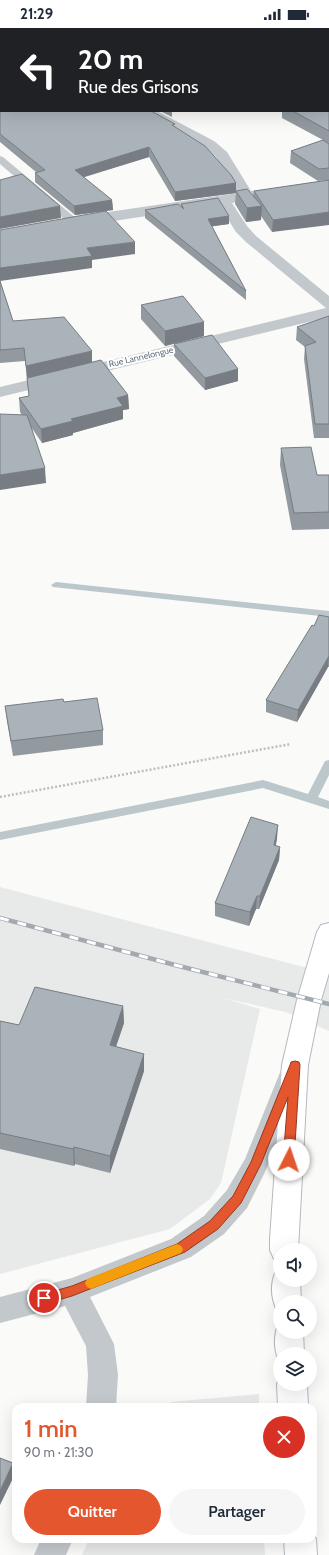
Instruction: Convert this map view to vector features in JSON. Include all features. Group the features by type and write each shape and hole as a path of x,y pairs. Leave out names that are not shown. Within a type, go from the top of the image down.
{"main road":[{"path":"284,1243 295,1065 309,1000 329,932"},
{"path":"292,1391 293,1403"},
{"path":"300,1543 301,1555"}],"street":[{"path":"149,112 209,144 222,155 247,197"},
{"path":"59,225 276,192"},
{"path":"223,200 241,229 251,239 329,304"},
{"name":"Rue Lannelongue","path":"0,392 329,312"},
{"path":"0,1310 72,1291 181,1248 214,1225 237,1199 256,1164 295,1065"},
{"path":"72,1291 100,1344 103,1375 101,1403"},
{"path":"50,1555 55,1543"}],"lane":[{"path":"0,159 74,222"}],"path":[{"path":"0,797 291,744"}],"shaded area":[{"path":"0,887 300,966 329,972 329,1031 286,1012 223,998 260,1009 221,1183 210,1199 170,1229 0,1274"},
{"path":"259,1394 259,1403 170,1403"},
{"path":"87,1543 264,1543 265,1555 82,1555"}],"building":[{"path":"0,112 153,112 175,124 172,125 205,146 231,175 236,183 175,192 149,147 75,170 112,200 74,206 35,173 45,170 0,134"},
{"path":"295,112 329,112 329,131"},
{"path":"323,140 329,144 329,168 319,169 291,151"},
{"path":"22,174 60,206 0,217 0,180"},
{"path":"329,180 329,212 273,220 254,191"},
{"path":"247,189 262,206 247,208 236,191"},
{"path":"218,198 229,216 208,219 246,291 145,210 178,204 184,209 181,204"},
{"path":"106,211 135,242 87,248 92,256 0,268 0,230"},
{"path":"0,281 13,321 64,317 92,351 26,366 24,348 0,350"},
{"path":"183,296 204,322 165,331 141,305"},
{"path":"329,316 329,424 315,424 305,346 316,342 297,327"},
{"path":"212,335 238,369 205,378 174,344"},
{"path":"101,360 128,395 117,398 123,406 71,419 73,421 41,429 19,398 29,396 27,378"},
{"path":"0,414 27,415 45,468 0,475"},
{"path":"311,447 317,475 329,475 329,512 294,513 281,448"},
{"path":"319,615 329,617 329,656 298,710 266,700 312,625 314,626"},
{"path":"97,698 103,730 11,741 5,706 63,699 64,702"},
{"path":"251,817 278,825 274,845 280,847 260,896 257,896 250,912 215,903"},
{"path":"35,987 123,1006 110,1045 144,1054 110,1156 74,1147 73,1149 0,1133 0,1021 19,1025"},
{"path":"0,1458 12,1463 12,1465 0,1491"}],"waterway":[{"path":"56,585 329,614"},
{"path":"311,799 329,764"},
{"path":"0,836 263,784 311,799"},
{"path":"311,799 329,805"}],"railway":[{"path":"0,918 175,965 329,1004"}],"slow traffic":[{"path":"91,1283 177,1249"}],"route":[{"path":"44,1298 72,1291 181,1248 214,1225 237,1199 256,1164 295,1065 289,1160"}]}
